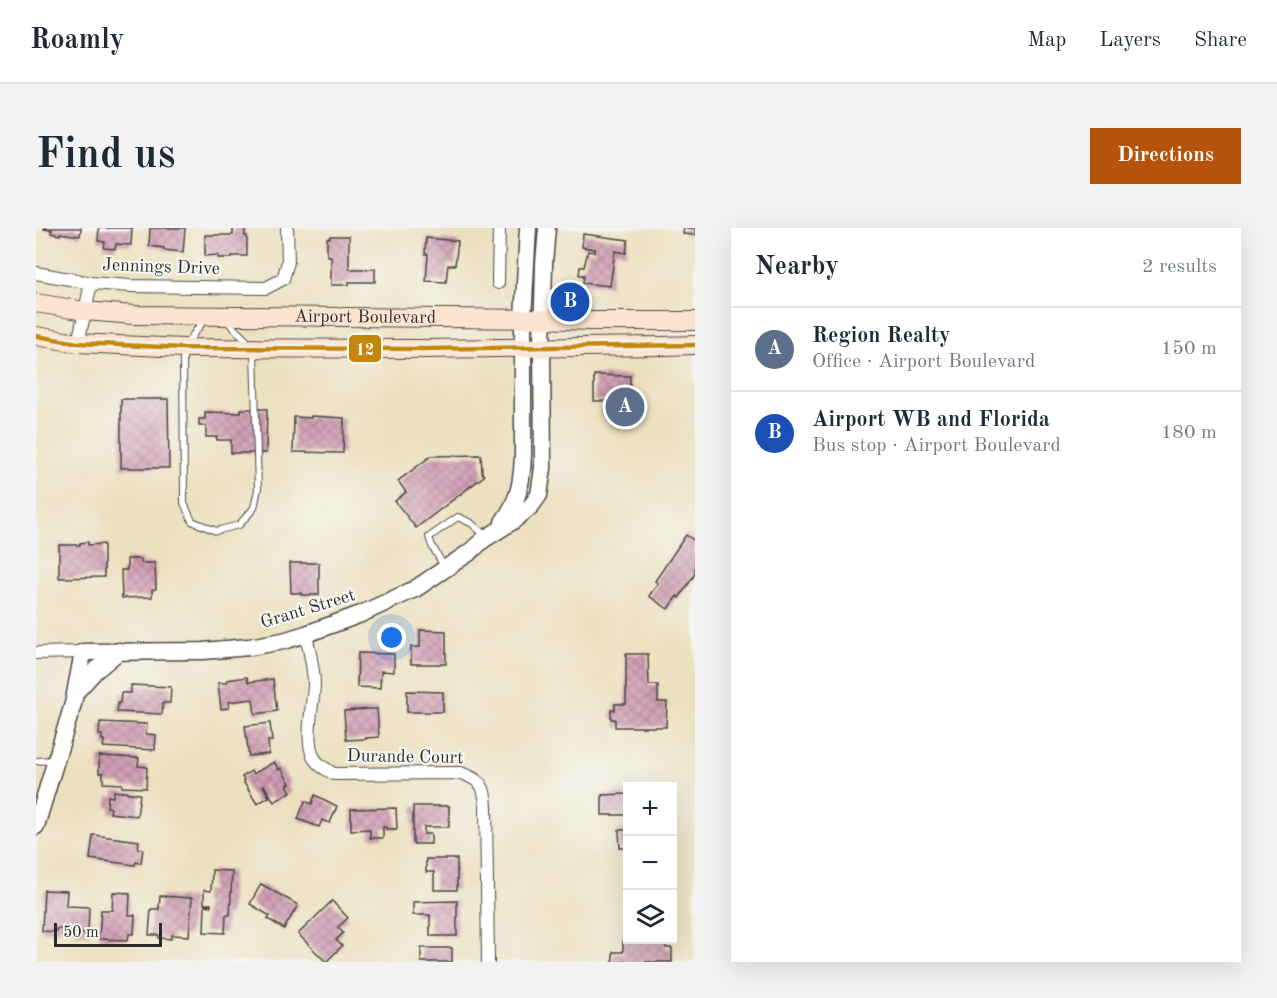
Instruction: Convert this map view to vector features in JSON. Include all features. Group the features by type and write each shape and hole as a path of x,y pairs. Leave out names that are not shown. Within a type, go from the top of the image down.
{"main road":[{"name":"Airport Boulevard","path":"36,303 134,315 695,321"},
{"name":"Airport Boulevard","path":"36,336 78,343 183,348 422,349 695,345"}],"street":[{"name":"Jennings Drive","path":"36,273 91,283 130,286 266,288 283,279 288,262 287,228"},
{"path":"498,283 499,228"},
{"path":"492,534 513,508 522,476 523,319 528,228"},
{"name":"Grant Street","path":"36,653 203,651 282,641 361,614 415,590 513,521 531,506 539,495 543,468 542,348 547,228"},
{"path":"78,343 91,283"},
{"name":"Durande Court","path":"306,634 314,688 309,744 313,757 322,767 334,774 461,773 477,779 485,790 488,962"},
{"path":"75,693 95,671 119,651"},
{"path":"36,826 75,693 83,652"}],"lane":[{"path":"215,316 254,348 258,489 254,508 239,525 216,531 192,521 184,503 183,348 215,316"},
{"path":"446,568 429,537 458,517 492,534"},
{"path":"36,761 56,760"}],"building":[{"path":"44,228 81,228 80,236 51,233 52,230"},
{"path":"99,228 132,228 131,245 116,244 115,249 104,248 105,242 98,241"},
{"path":"150,228 185,228 183,252 149,246"},
{"path":"233,228 245,228 247,256 218,258 218,255 205,256 205,235 233,235"},
{"path":"684,228 695,228 695,235 683,234"},
{"path":"583,234 628,240 626,253 615,251 610,286 583,283 584,275 579,275 580,267 584,267 588,251 595,252 595,249 582,247"},
{"path":"349,236 349,269 375,269 375,282 331,285 331,256 327,256 327,238"},
{"path":"426,238 458,241 455,265 448,265 446,282 426,281 428,254 425,254"},
{"path":"594,375 630,376 630,401 594,401"},
{"path":"121,399 168,399 169,468 121,468"},
{"path":"241,409 267,409 266,453 231,453 231,440 206,437 206,426 199,426 199,419 205,419 205,412 241,413"},
{"path":"311,416 344,418 343,453 293,452 294,417 311,418"},
{"path":"481,455 484,476 416,528 395,501 406,492 398,481 431,456"},
{"path":"686,535 695,541 695,574 679,598 677,596 668,609 649,596 658,583 655,581"},
{"path":"88,542 88,545 104,544 104,577 59,578 59,545 80,545 80,543"},
{"path":"127,559 141,559 141,563 155,563 156,589 152,590 152,597 122,598 121,570 127,570"},
{"path":"290,563 319,563 319,595 291,593"},
{"path":"420,630 446,631 446,664 411,664 411,647 420,647"},
{"path":"358,653 394,654 394,672 381,671 380,688 357,687"},
{"path":"626,654 648,654 649,685 658,685 658,702 667,702 666,727 615,727 615,719 611,719 611,710 615,710 615,704 626,704"},
{"path":"247,677 248,682 273,679 277,711 255,714 253,699 228,702 229,708 221,709 218,683 227,683 227,680"},
{"path":"131,685 171,687 170,703 163,703 162,714 117,712 121,693 131,693"},
{"path":"407,691 443,692 443,712 407,712"},
{"path":"377,709 379,737 346,740 344,711"},
{"path":"100,722 147,724 146,734 156,735 155,750 103,747 104,740 102,740 102,735 99,735"},
{"path":"270,723 272,741 268,741 269,754 249,756 245,726"},
{"path":"99,756 139,758 138,766 147,767 146,788 103,783 103,773 99,773"},
{"path":"274,762 279,770 281,768 290,784 287,785 291,792 274,802 264,785 269,797 257,804 242,777 251,771 253,774"},
{"path":"114,791 140,794 137,816 110,813 111,808 107,807 108,796 113,797"},
{"path":"623,794 623,815 602,815 602,795"},
{"path":"315,795 337,806 330,823 322,820 319,827 298,819 305,801 312,804"},
{"path":"413,806 449,806 449,827 424,827 424,834 431,834 431,844 413,844"},
{"path":"396,808 397,829 383,827 383,838 370,838 370,829 351,830 351,809"},
{"path":"619,830 623,830 623,848 620,848"},
{"path":"93,835 139,841 138,849 143,849 141,863 136,862 135,865 90,859"},
{"path":"426,859 457,859 457,890 434,890 434,872 426,872"},
{"path":"212,870 232,871 230,915 226,915 225,933 204,932 205,905 211,906 211,904 204,904 204,890 211,891"},
{"path":"261,884 298,905 284,929 268,919 270,916 250,904"},
{"path":"44,890 67,891 66,906 89,907 88,934 75,933 76,930 62,931 62,929 56,929 56,932 42,931"},
{"path":"113,892 130,893 129,915 135,915 134,934 129,934 128,940 99,939 101,910 112,910"},
{"path":"160,896 192,898 189,936 172,935 171,939 149,935 151,909 159,909"},
{"path":"332,901 348,918 338,927 343,933 336,940 342,946 326,962 298,934"},
{"path":"457,901 457,936 430,936 430,915 413,915 413,902"},
{"path":"623,944 666,944 666,948 672,948 672,962 613,962 613,952 623,952"},
{"path":"421,948 452,948 452,962 421,962"}],"transit line":[{"name":"12","path":"36,336 78,343 183,348 422,349 695,345"}],"place":[{"name":"Airport WB and Florida","path":"570,302"},
{"name":"Region Realty","path":"625,407"}]}
